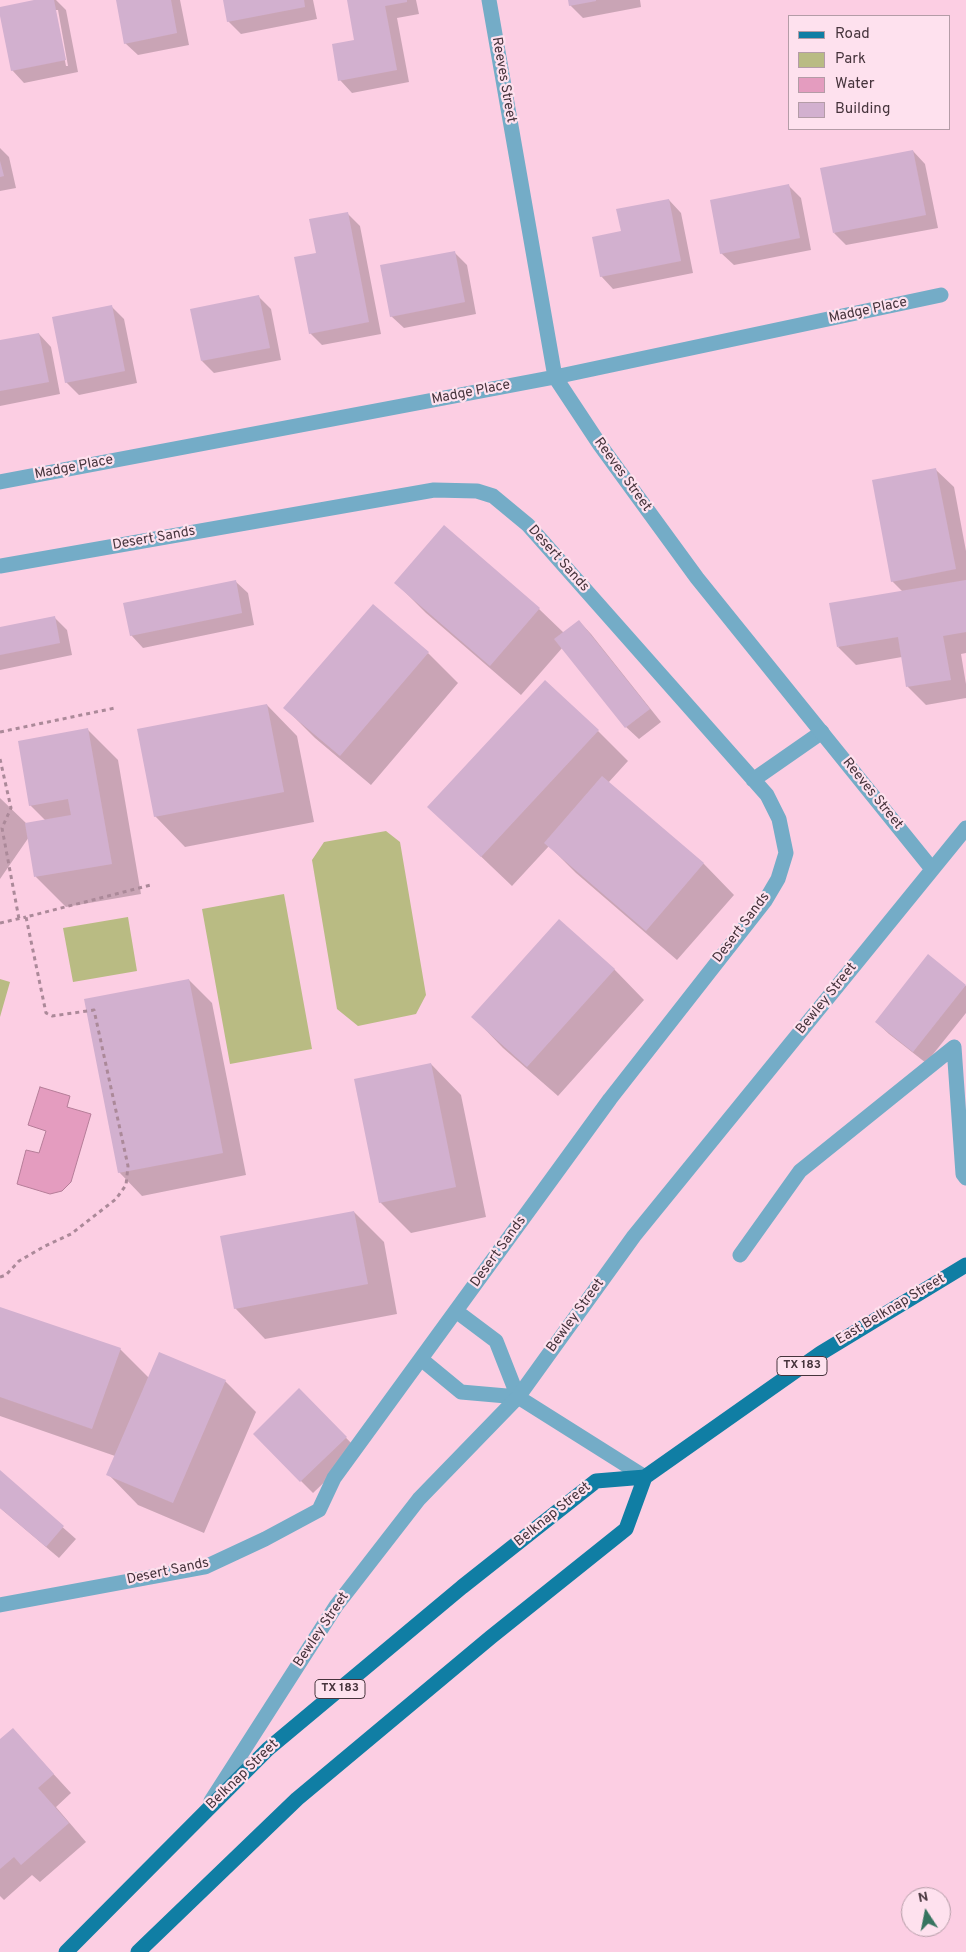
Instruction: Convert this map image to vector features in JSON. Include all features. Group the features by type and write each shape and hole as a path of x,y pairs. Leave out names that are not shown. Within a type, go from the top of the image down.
{"main road":[{"name":"East Belknap Street","path":"645,1477 822,1353 966,1265"},
{"name":"Belknap Street","path":"66,1952 268,1749 462,1587 596,1481 645,1477"},
{"path":"138,1952 297,1799 491,1637 626,1529 645,1477"}],"street":[{"name":"Reeves Street","path":"490,0 555,377 600,445 697,578 932,869"},
{"name":"Madge Place","path":"0,482 555,377 941,295"},
{"name":"Desert Sands","path":"0,566 434,490 477,491 493,496 528,524 767,795 779,819 786,853 778,879 765,901 610,1099 334,1478 319,1510 265,1539 205,1567 0,1606"},
{"path":"753,780 822,732"},
{"name":"Bewley Street","path":"202,1815 336,1606 419,1499 518,1397 634,1236 966,828"},
{"path":"740,1255 800,1171 954,1047 964,1174 966,1178"},
{"path":"456,1311 496,1341 518,1397"},
{"path":"421,1359 461,1392 518,1397 645,1477"}],"path":[{"path":"0,732 115,708"},
{"path":"0,759 11,808 2,828 19,919"},
{"path":"0,924 151,884"},
{"path":"0,1276 6,1275 19,1261 71,1234 116,1200 126,1185 128,1166 94,1010 52,1016 46,1013 26,918"}],"green space":[{"path":"386,831 400,842 426,995 416,1014 358,1026 337,1009 312,860 324,842"},
{"path":"284,894 312,1049 230,1064 202,909"},
{"path":"128,917 137,971 73,982 63,928"},
{"path":"0,979 10,982 0,1017"}],"water":[{"path":"40,1087 70,1096 67,1107 91,1114 71,1182 62,1191 50,1194 17,1184 26,1150 39,1153 46,1131 28,1125"}],"building":[{"path":"34,0 54,0 66,60 11,71 0,16 0,7"},
{"path":"116,0 171,0 177,33 124,44"},
{"path":"223,0 304,0 305,7 227,22"},
{"path":"347,0 407,0 407,2 385,6 397,70 338,81 332,44 354,40"},
{"path":"568,0 596,0 596,1 569,6"},
{"path":"913,150 926,215 833,233 820,168"},
{"path":"0,161 4,176 0,177"},
{"path":"789,184 800,238 720,254 710,200"},
{"path":"669,199 681,261 600,277 592,237 621,231 616,209"},
{"path":"348,212 369,322 309,334 294,257 316,253 309,219"},
{"path":"455,251 465,302 390,317 380,265"},
{"path":"259,295 270,348 201,361 190,309"},
{"path":"112,305 125,371 65,383 52,317"},
{"path":"39,333 49,382 0,391 0,340"},
{"path":"936,468 956,569 891,582 872,480"},
{"path":"444,525 540,608 490,666 394,583"},
{"path":"236,580 242,613 130,636 123,603"},
{"path":"966,580 966,632 943,636 951,680 906,687 898,637 837,647 829,603"},
{"path":"373,604 429,652 340,756 283,708"},
{"path":"55,616 60,643 0,655 0,627"},
{"path":"579,620 650,709 625,728 554,639"},
{"path":"545,680 599,730 481,857 427,807"},
{"path":"267,704 284,792 154,817 137,729"},
{"path":"88,728 112,864 34,877 25,823 71,815 68,799 29,806 18,741"},
{"path":"602,776 704,863 646,931 544,843"},
{"path":"559,919 615,969 527,1067 471,1017"},
{"path":"928,954 966,985 913,1052 875,1022"},
{"path":"189,979 223,1153 118,1173 84,999"},
{"path":"431,1063 456,1187 379,1203 354,1079"},
{"path":"354,1211 368,1284 234,1309 220,1236"},
{"path":"0,1307 121,1348 92,1429 0,1397"},
{"path":"159,1352 226,1380 173,1503 106,1475"},
{"path":"299,1388 347,1437 300,1482 253,1434"},
{"path":"0,1470 64,1526 46,1547 0,1508"},
{"path":"13,1728 54,1774 38,1788 69,1823 21,1865 14,1857 0,1869 0,1739"}]}
